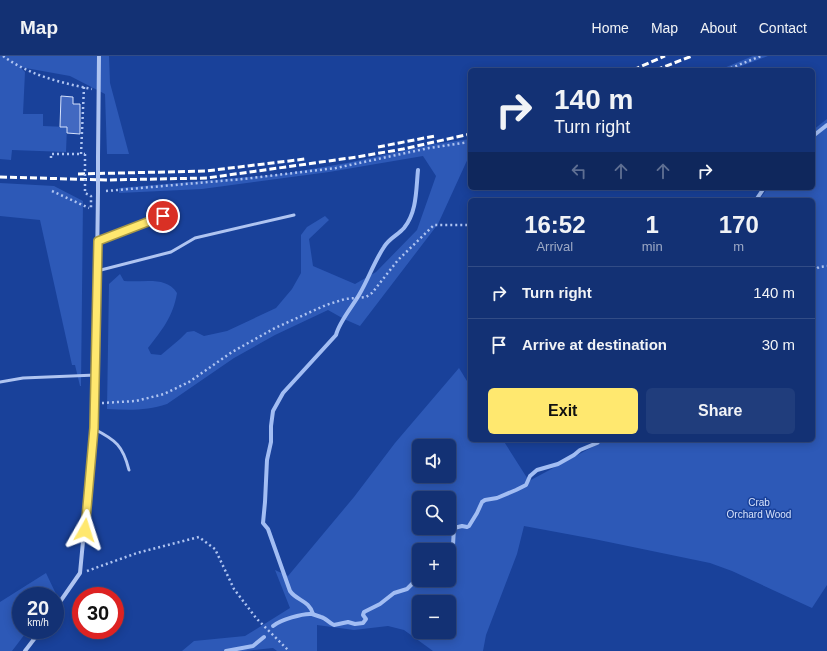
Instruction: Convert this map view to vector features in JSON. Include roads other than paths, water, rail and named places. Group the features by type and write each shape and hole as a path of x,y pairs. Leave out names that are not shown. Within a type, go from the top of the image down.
{"street":[{"path":"64,596 80,573 96,403 99,56"},
{"path":"25,651 34,639"}],"lane":[{"path":"97,271 171,252 196,238 294,215"},
{"path":"98,241 163,216"},
{"path":"0,382 22,378 96,375"},
{"path":"94,428 115,441 125,456 129,470"}],"waterway":[{"path":"815,134 827,125"},
{"path":"313,614 309,606 290,591 268,529 263,523 267,460 271,442 273,411 283,393 336,335 340,325 359,295 384,247 388,241 399,233 408,222 414,208 418,170"},
{"path":"757,198 763,190"},
{"path":"453,543 454,528 469,526 482,502 497,498 526,485 530,476 537,470 558,464 580,450 598,442"},
{"path":"273,626 286,619 308,614 323,618 334,625 348,622 355,624 363,623 366,619 363,615 364,612 380,604 394,593 407,589 412,584"},
{"path":"226,651 253,646 264,637"}],"railway":[{"path":"638,68 665,56"},
{"path":"661,68 692,56"},
{"path":"0,177 107,180 207,178 357,157 403,149 468,134"},
{"path":"378,147 435,136"},
{"path":"78,174 206,171 305,159"}],"park label":[{"name":"Crab Orchard Wood","path":"759,508"}]}
